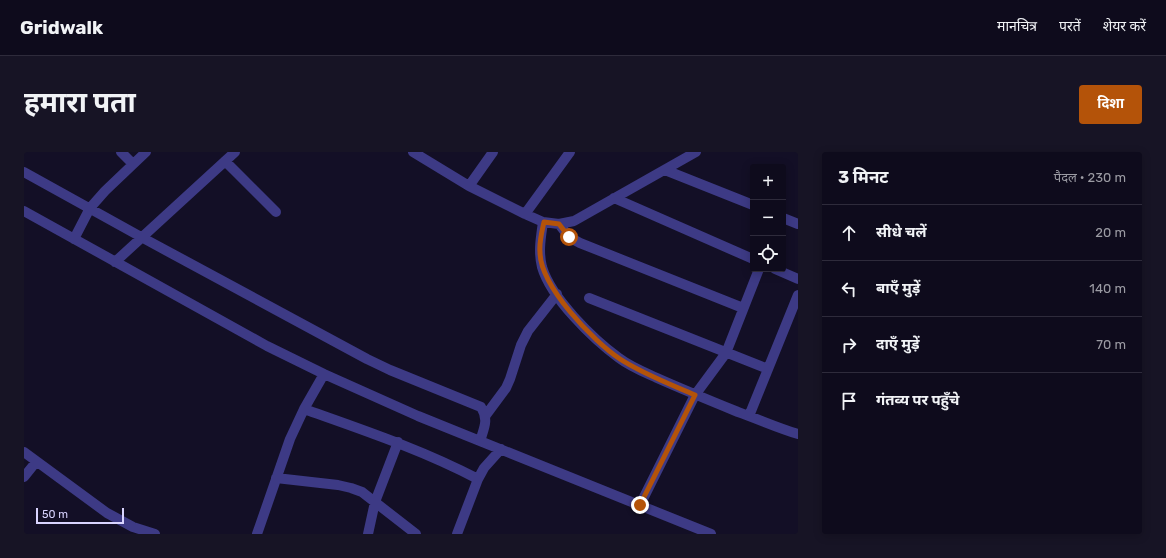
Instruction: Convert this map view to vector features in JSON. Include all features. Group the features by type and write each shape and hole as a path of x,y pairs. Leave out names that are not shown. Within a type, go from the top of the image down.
{"street":[{"path":"121,152 133,164"},
{"path":"74,239 90,208 105,191 146,152"},
{"path":"115,262 143,238 235,152"},
{"path":"414,152 469,186 524,214 544,222 559,224 574,221 696,152"},
{"path":"469,186 493,152"},
{"path":"524,214 570,152"},
{"path":"225,161 276,212"},
{"path":"665,170 750,204"},
{"path":"24,172 355,353 390,370 471,402 481,407 486,414"},
{"path":"614,198 750,258"},
{"path":"24,211 267,346 324,374 418,416 710,534"},
{"path":"786,219 798,224"},
{"path":"544,222 540,252 543,268 557,294 563,304 581,324 620,359 695,395 798,434"},
{"path":"559,224 569,237 580,243 743,308"},
{"path":"640,505 695,395 726,353 758,272"},
{"path":"782,272 798,279"},
{"path":"480,441 486,414 506,388 521,345 528,331 557,294"},
{"path":"749,416 798,295"},
{"path":"589,298 768,369"},
{"path":"257,534 290,439 304,409 324,374"},
{"path":"304,409 398,442 456,467 478,479"},
{"path":"368,534 375,502 398,442"},
{"path":"458,534 478,479 484,468 501,449"},
{"path":"24,452 131,531 155,534"},
{"path":"24,477 36,462"},
{"path":"276,478 350,488 362,492 416,534"}],"route":[{"path":"569,237 559,224 544,222 540,252 543,268 563,304 581,324 620,359 695,395 640,505"}]}
